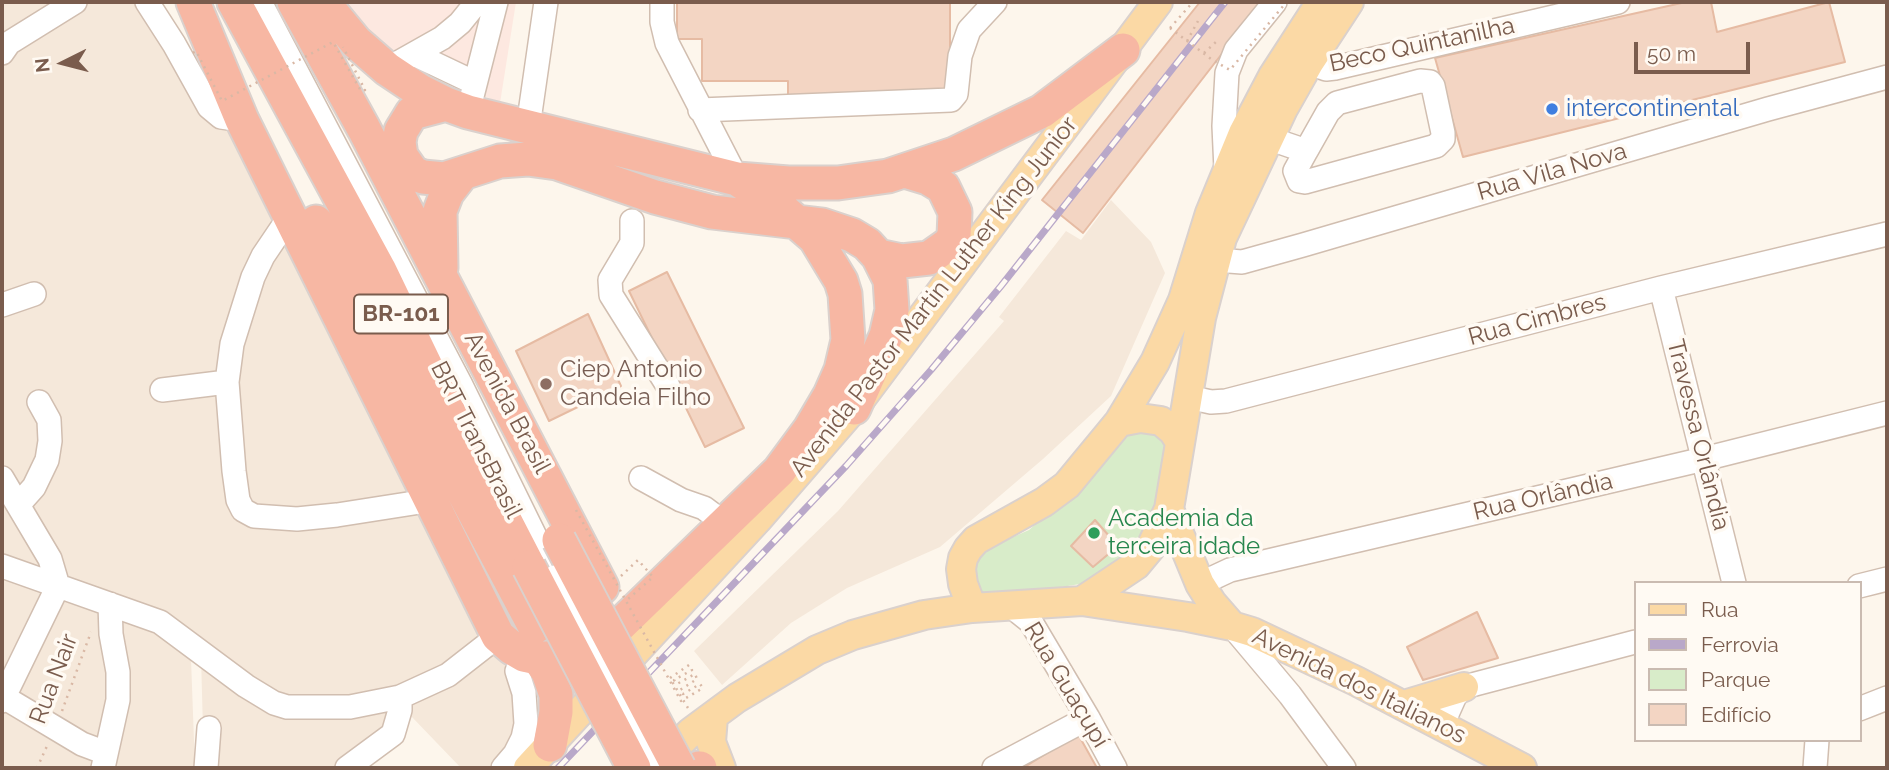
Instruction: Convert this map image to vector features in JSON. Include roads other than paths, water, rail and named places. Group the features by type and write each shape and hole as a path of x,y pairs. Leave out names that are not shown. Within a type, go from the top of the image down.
{"highway":[{"path":"193,2 191,43 232,110 290,216 433,500 524,644 609,768"},
{"path":"220,2 266,64"},
{"name":"BR-101","path":"234,2 379,269 433,382 544,575 634,768"},
{"name":"Avenida Brasil","path":"277,2 350,135 679,768"},
{"name":"Avenida Brasil","path":"294,2 442,279 617,588 700,768"},
{"path":"323,2 344,44 400,61 420,91 463,100 522,125 737,179 838,183 905,171 954,154 1042,111 1123,50"},
{"path":"191,43 270,138 380,335 524,644 548,672 556,695 556,712 539,756"},
{"path":"463,100 412,113 405,121 399,142 401,156 413,173 444,179 500,161 528,159 557,163 655,197 712,212 822,225 852,235 867,244 878,256 890,280 892,310 886,335 853,408"},
{"path":"878,256 902,261 929,258 949,244 954,236 955,212 943,187 928,178 905,171"},
{"path":"442,279 440,211 447,194 461,175"},
{"path":"524,644 557,658 600,640 619,626 779,471 830,396 846,355 848,320 841,281 815,238 796,220 737,179"}],"main road":[{"name":"Avenida Pastor Martin Luther King Junior","path":"539,756 757,520 853,408 1158,2"},
{"path":"972,608 963,584 961,569 968,549 976,540 1044,502 1067,485 1119,422 1155,362 1182,300 1226,173 1243,133 1273,76 1321,2"},
{"path":"655,768 706,722 775,673 817,650 924,615 972,608 1083,601 1136,565 1152,547 1169,509 1202,318 1222,238 1268,138 1309,63 1349,2"},
{"path":"1119,422 1140,418 1161,421 1173,431 1180,442"},
{"name":"Avenida dos Italianos","path":"1169,509 1200,584 1232,626"},
{"name":"Avenida dos Italianos","path":"1083,601 1232,626 1269,639 1404,705 1522,768"},
{"path":"1404,705 1464,687"},
{"path":"706,722 710,742 721,768"}],"street":[{"path":"2,53 9,43 75,2"},
{"path":"146,2 191,43"},
{"name":"BRT TransBrasil","path":"246,2 645,768"},
{"name":"BRT TransBrasil","path":"260,2 460,383 544,575 655,768"},
{"path":"400,61 442,38 460,23 477,2"},
{"path":"463,100 496,2"},
{"path":"522,125 534,2"},
{"path":"522,125 546,2"},
{"path":"662,2 662,22 667,43 737,179"},
{"path":"700,110 951,100 956,94 960,56 969,30 995,2"},
{"name":"Beco Quintanilha","path":"1309,63 1326,69 1335,68 1618,2"},
{"path":"1226,173 1224,126 1227,73 1236,50 1280,4"},
{"name":"Rua Vila Nova","path":"1216,260 1242,262 1887,77"},
{"path":"1420,80 1430,82 1433,86 1443,133 1443,139 1436,146 1305,182 1299,181 1295,171 1306,151 1328,112 1337,103 1420,80"},
{"path":"1268,138 1306,151"},
{"path":"616,184 632,221 632,243 610,280 611,295 668,386"},
{"path":"632,221 655,197"},
{"path":"290,216 263,256 253,277 232,344 228,382 238,500 243,510 254,516 297,519 433,500"},
{"name":"Rua Cimbres","path":"1188,397 1211,402 1226,401 1661,288 1887,234"},
{"name":"Travessa Orlândia","path":"1661,288 1734,581"},
{"path":"2,305 34,294"},
{"path":"162,390 228,382"},
{"path":"18,505 34,487 47,460 49,420 39,402"},
{"name":"Rua Orlândia","path":"1200,584 1230,570 1703,459 1887,412"},
{"path":"2,478 50,559 58,586 2,698 82,744 104,761 118,700 118,673 107,603"},
{"path":"641,478 681,500 704,508 724,523"},
{"path":"2,566 160,622 274,703 299,708 350,707 400,697 524,644"},
{"path":"1861,586 1887,579"},
{"name":"Rua Guaçupí","path":"1011,606 1031,622 1115,768"},
{"path":"1232,626 1290,695 1344,768"},
{"path":"1442,725 1455,696 1464,687 1633,643"},
{"path":"503,768 515,754 526,724 524,693 517,671 524,644"},
{"path":"347,768 393,734 400,710 400,697"},
{"path":"1861,708 1887,698"},
{"path":"995,768 1088,718"},
{"path":"206,768 209,728"},
{"path":"1815,768 1816,742"}],"railway":[{"path":"558,768 846,466 931,370 1001,286 1225,2"}],"place":[{"name":"intercontinental","path":"1552,109"},
{"name":"Ciep Antonio Candeia Filho","path":"546,384"},
{"name":"Academia da terceira idade","path":"1094,533"}]}
